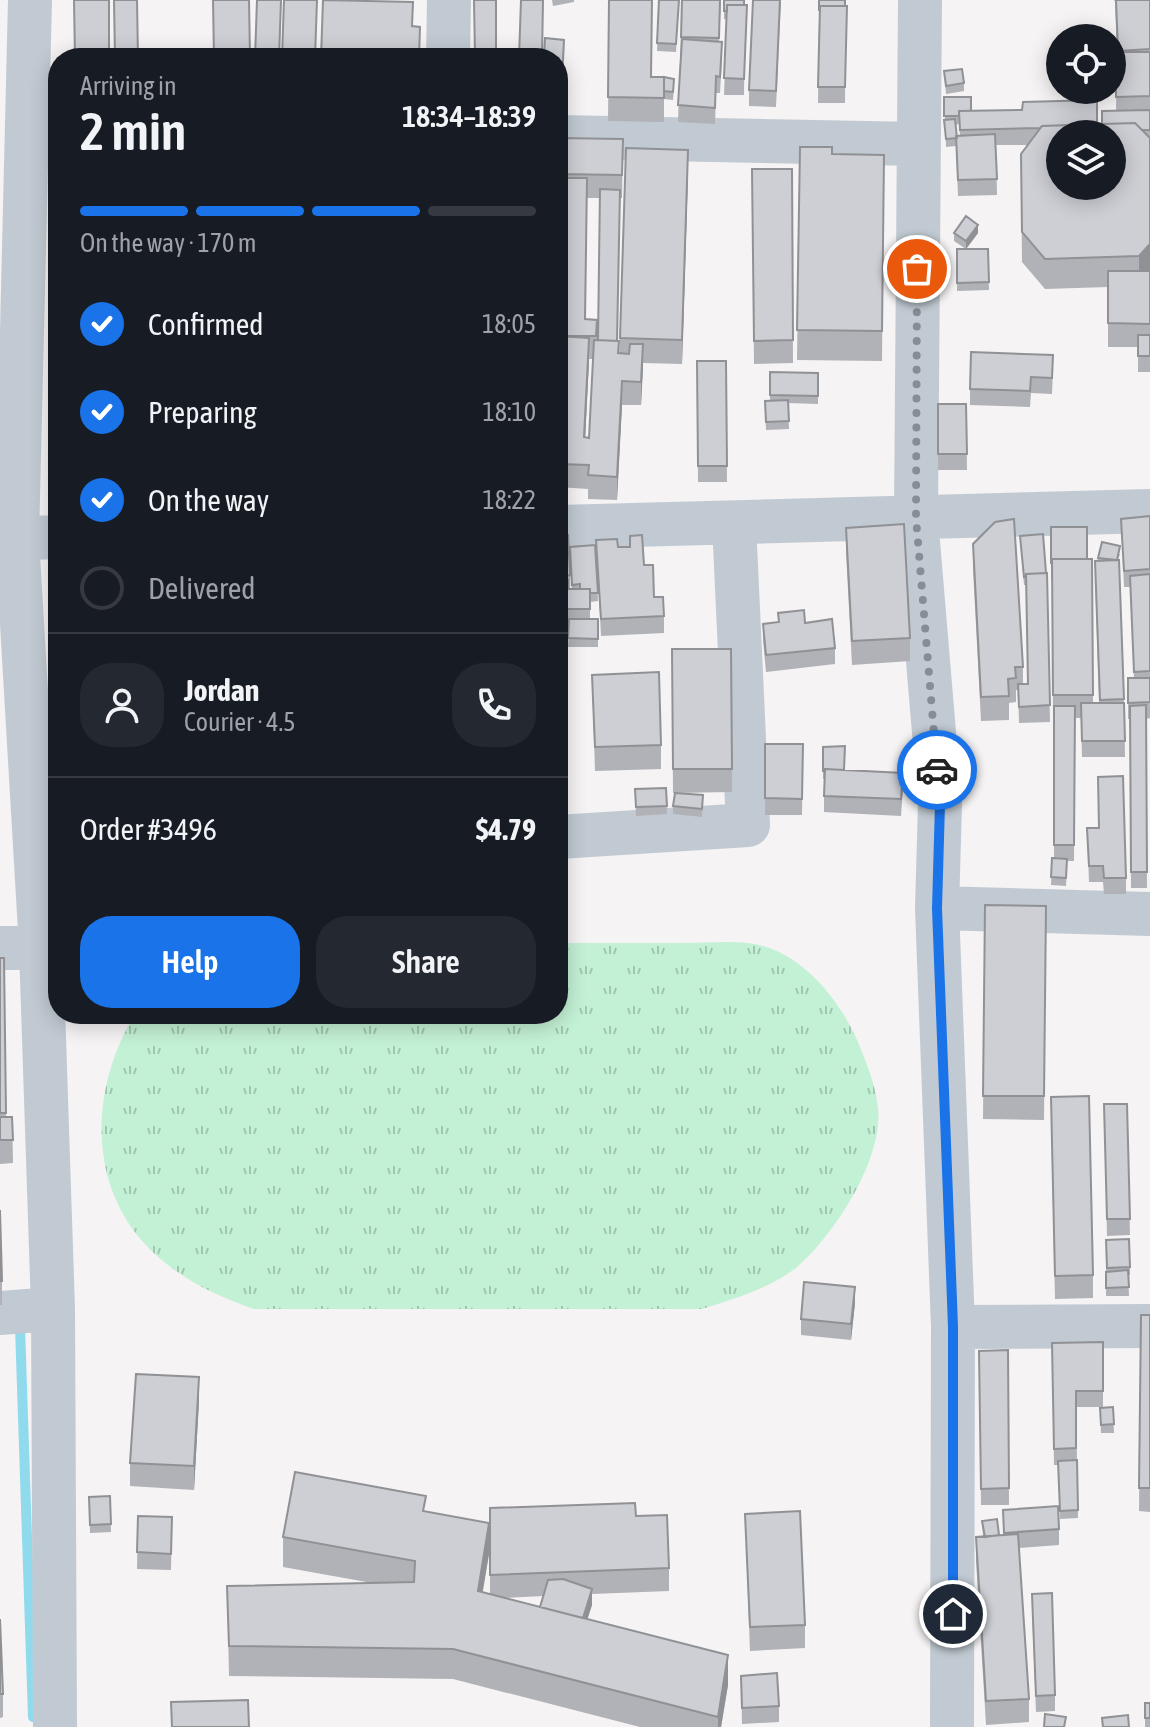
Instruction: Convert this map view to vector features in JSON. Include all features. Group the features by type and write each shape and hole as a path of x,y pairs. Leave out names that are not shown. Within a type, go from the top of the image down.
{"street":[{"path":"30,0 21,948 53,1309 55,1727"},
{"path":"448,48 449,0"},
{"path":"920,0 916,518 940,804 937,908 953,1327 952,1727"},
{"path":"568,137 918,144"},
{"path":"568,527 1150,511"},
{"path":"568,836 748,825 734,523"},
{"path":"937,908 1150,914"},
{"path":"0,1313 53,1309"},
{"path":"953,1327 1150,1326"}],"green space":[{"path":"568,943 755,944 790,958 814,977 834,1001 857,1040 870,1074 877,1100 877,1129 873,1151 853,1195 811,1253 776,1281 702,1309 254,1309 224,1298 181,1275 144,1243 125,1218 112,1190 104,1161 102,1131 110,1070 130,1024 568,1024"}],"building":[{"path":"74,0 109,0 109,48 75,48"},
{"path":"114,0 137,0 138,48 115,48"},
{"path":"213,0 249,0 250,48 214,48"},
{"path":"257,0 281,0 279,48 255,48"},
{"path":"284,0 317,0 315,48 282,48"},
{"path":"323,0 413,2 412,26 420,27 419,48 321,48"},
{"path":"474,0 496,0 496,48 475,48"},
{"path":"521,0 543,0 542,48 519,48"},
{"path":"609,0 652,0 651,77 664,77 664,98 608,97"},
{"path":"659,0 679,0 676,44 657,43"},
{"path":"682,0 720,0 719,38 681,37"},
{"path":"724,0 744,0 744,5 727,5 727,11 724,11"},
{"path":"753,0 780,0 776,91 749,90"},
{"path":"819,0 845,0 845,6 820,6 819,11"},
{"path":"1116,0 1150,0 1150,49 1126,50 1126,24 1117,24"},
{"path":"727,5 747,5 744,79 724,78"},
{"path":"820,6 847,6 845,87 818,87"},
{"path":"545,38 564,40 564,48 544,48"},
{"path":"682,39 722,42 715,108 678,105"},
{"path":"1126,52 1150,52 1150,96 1126,97"},
{"path":"962,69 964,83 946,86 944,71"},
{"path":"664,77 674,79 673,92 664,91"},
{"path":"944,97 971,97 971,111 959,111 959,116 944,116"},
{"path":"1023,102 1097,104 1097,120 1046,120 1046,126 1040,128 960,130 959,111 1022,110"},
{"path":"1150,110 1150,130 1142,130 1135,123 1126,123 1126,120 1102,120 1102,111"},
{"path":"955,119 957,138 946,139 944,120"},
{"path":"1126,123 1135,123 1150,138 1150,244 1139,256 1045,259 1022,232 1021,154 1042,126 1046,126 1046,200 1126,200"},
{"path":"995,134 997,179 958,180 956,136"},
{"path":"568,138 623,139 622,175 568,174"},
{"path":"800,147 832,147 832,154 884,155 882,331 797,330"},
{"path":"626,148 688,150 682,340 620,338"},
{"path":"752,169 792,169 793,340 754,341"},
{"path":"568,178 587,178 585,319 597,320 596,336 568,336"},
{"path":"600,189 620,190 617,341 598,340"},
{"path":"966,216 978,225 966,241 954,233"},
{"path":"957,249 988,249 989,282 957,283"},
{"path":"1108,271 1150,271 1150,324 1108,323"},
{"path":"1138,335 1150,335 1150,356 1138,356"},
{"path":"568,337 589,338 584,437 589,438 594,340 619,341 618,353 629,354 630,344 643,344 641,382 622,381 617,477 588,475 589,465 568,464"},
{"path":"971,352 1053,355 1052,378 1031,377 1030,391 970,389"},
{"path":"697,361 726,361 727,466 698,466"},
{"path":"770,372 818,373 818,396 770,395"},
{"path":"788,400 789,421 766,422 765,401"},
{"path":"938,404 966,404 967,454 938,454"},
{"path":"1150,516 1150,569 1124,571 1121,519"},
{"path":"1014,519 1023,667 1015,667 1016,678 1008,679 1009,696 981,697 973,544 995,522"},
{"path":"904,524 910,638 852,641 846,528"},
{"path":"1051,527 1087,527 1087,559 1052,559 1051,563"},
{"path":"1043,534 1046,573 1026,574 1024,577 1020,536"},
{"path":"568,535 570,575 568,575"},
{"path":"642,535 644,565 653,565 654,597 663,597 664,616 601,619 596,540 617,539 618,547 630,547 630,536"},
{"path":"1102,542 1120,546 1117,560 1098,558"},
{"path":"595,545 598,593 590,593 590,589 580,589 580,584 572,585 570,547"},
{"path":"1052,559 1092,559 1093,695 1053,695"},
{"path":"1119,560 1124,699 1100,700 1095,561"},
{"path":"1047,573 1050,705 1019,707 1018,684 1028,684 1026,574"},
{"path":"1150,574 1150,671 1134,672 1130,576"},
{"path":"568,589 590,589 590,609 568,609"},
{"path":"804,610 805,623 832,619 835,648 766,655 763,624 779,622 778,613"},
{"path":"569,619 598,619 598,639 568,638"},
{"path":"672,649 731,649 732,769 673,769"},
{"path":"659,672 661,745 595,747 592,675"},
{"path":"1128,678 1150,678 1150,702 1128,703"},
{"path":"1081,703 1124,703 1125,741 1082,741"},
{"path":"1146,705 1147,872 1131,872 1130,706"},
{"path":"1054,706 1075,706 1074,845 1054,845"},
{"path":"765,744 803,744 802,799 765,798"},
{"path":"845,746 844,770 823,771 823,747"},
{"path":"825,769 903,773 901,799 824,796"},
{"path":"1123,776 1126,878 1104,878 1103,866 1089,866 1087,828 1099,828 1098,777"},
{"path":"666,788 667,806 636,807 635,789"},
{"path":"675,793 703,795 702,809 673,806"},
{"path":"1052,858 1067,859 1066,878 1051,877"},
{"path":"985,905 1046,906 1044,1096 983,1096"},
{"path":"0,958 4,958 6,1113 0,1113"},
{"path":"1089,1096 1093,1275 1055,1276 1051,1097"},
{"path":"1104,1104 1127,1104 1130,1219 1107,1219"},
{"path":"0,1117 12,1117 13,1140 0,1140"},
{"path":"0,1210 2,1281 0,1281"},
{"path":"1129,1239 1130,1267 1107,1268 1106,1240"},
{"path":"1128,1270 1129,1287 1106,1288 1106,1272"},
{"path":"804,1282 855,1287 851,1324 801,1319"},
{"path":"1141,1315 1150,1315 1150,1488 1139,1488"},
{"path":"1103,1342 1103,1391 1076,1391 1076,1448 1054,1449 1052,1343"},
{"path":"1008,1350 1009,1488 981,1489 979,1351"},
{"path":"136,1374 199,1377 194,1466 130,1463"},
{"path":"1113,1407 1114,1424 1101,1425 1100,1408"},
{"path":"1077,1460 1078,1510 1060,1511 1058,1461"},
{"path":"295,1472 426,1496 423,1511 489,1523 478,1591 728,1655 718,1717 453,1649 229,1646 227,1586 414,1582 415,1561 283,1537"},
{"path":"110,1496 111,1524 90,1525 89,1497"},
{"path":"635,1503 636,1516 667,1515 669,1568 490,1575 490,1508"},
{"path":"1058,1506 1059,1529 1004,1533 1003,1510"},
{"path":"800,1511 805,1625 750,1627 745,1514"},
{"path":"138,1516 172,1517 171,1554 137,1552"},
{"path":"997,1519 999,1535 985,1537 982,1521"},
{"path":"1018,1534 1029,1699 986,1701 976,1537"},
{"path":"563,1579 592,1589 583,1618 540,1607 548,1580"},
{"path":"1052,1593 1055,1695 1036,1696 1032,1594"},
{"path":"0,1619 3,1694 0,1694"},
{"path":"777,1673 779,1706 742,1708 741,1676"},
{"path":"248,1700 249,1727 172,1727 171,1702"},
{"path":"1145,1703 1150,1703 1150,1718 1145,1718"},
{"path":"1045,1714 1066,1717 1064,1727 1044,1727"},
{"path":"1128,1715 1129,1727 1103,1727 1102,1718"}],"waterway":[{"path":"20,1327 33,1717"}],"way so far":[{"path":"917,269 916,518 937,770"}],"route":[{"path":"937,770 940,804 937,908 953,1327 953,1614"}]}
